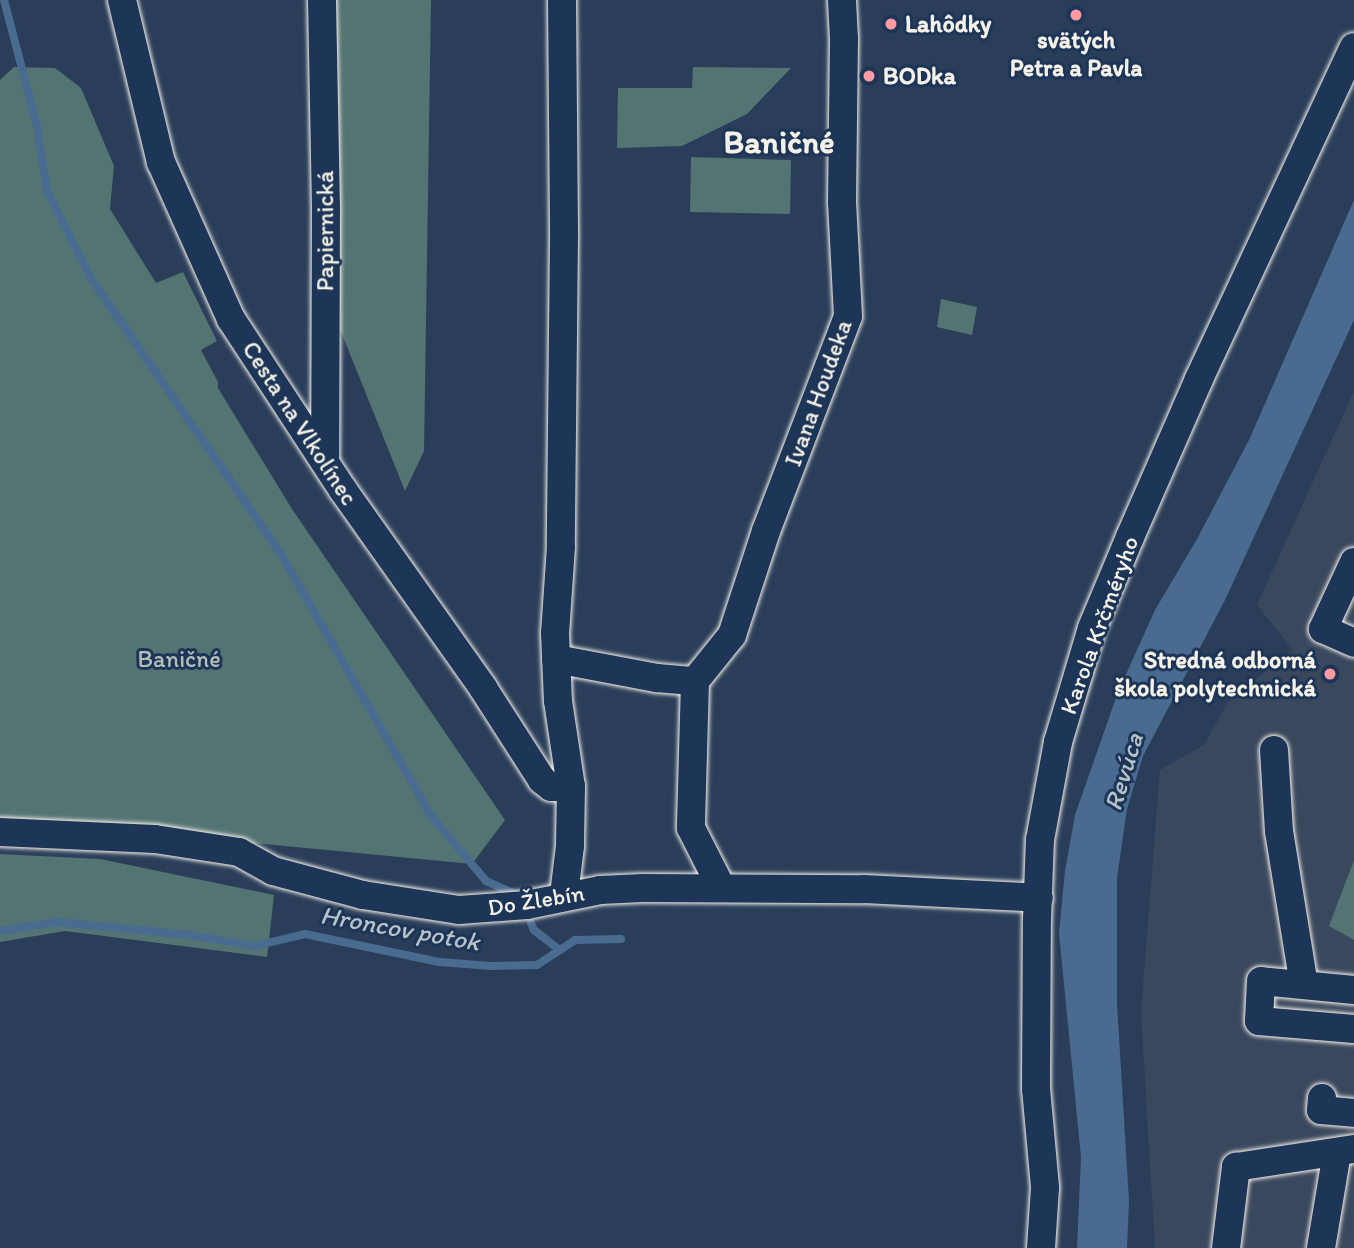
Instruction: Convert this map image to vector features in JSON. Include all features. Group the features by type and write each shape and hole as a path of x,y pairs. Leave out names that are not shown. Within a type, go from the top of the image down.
{"street":[{"name":"Cesta na Vlkolínec","path":"122,0 161,162 231,319 325,461 483,688 542,780 551,787 571,786"},
{"name":"Papiernická","path":"322,0 325,461"},
{"path":"562,0 564,237 556,659 558,701 571,786 570,846 564,895"},
{"name":"Ivana Houdeka","path":"695,681 732,635 766,531 848,316 842,202 842,0"},
{"name":"Karola Krčméryho","path":"1041,1248 1045,1187 1037,1088 1035,999 1040,840 1058,742 1092,628 1199,379 1354,47"},
{"path":"1354,562 1323,629 1354,643"},
{"path":"556,659 657,678 695,681 691,828 721,887"},
{"path":"1274,750 1279,831 1304,985"},
{"name":"Do Žlebín","path":"0,832 155,839 239,852 273,871 363,895 459,911 527,905 564,895 600,890 721,887 864,889 1039,898"},
{"path":"1354,990 1261,981 1259,1021 1354,1029"},
{"path":"1322,1098 1321,1110 1354,1113"},
{"path":"1226,1248 1236,1167 1345,1151 1321,1248"}],"shaded area":[{"path":"1354,391 1354,1248 1155,1248 1141,1012 1160,770 1204,745 1229,701 1293,650 1257,605"}],"green space":[{"path":"335,0 431,0 424,451 405,491 340,329"},
{"name":"Baničné","path":"14,67 55,68 81,88 114,166 110,209 156,283 183,272 217,341 201,350 218,382 218,388 292,509 505,820 472,864 253,843 13,825 0,817 0,80"},
{"path":"693,67 791,68 747,114 682,146 617,148 618,88 692,88"},
{"path":"691,157 791,160 790,214 690,212"},
{"path":"941,299 977,307 972,335 937,327"},
{"path":"0,854 100,859 274,895 267,957 65,931 0,942"},
{"path":"1354,860 1354,940 1329,926"}],"water":[{"name":"Revúca","path":"1354,200 1354,320 1225,600 1143,756 1127,809 1117,878 1117,1004 1129,1201 1127,1248 1077,1248 1081,1157 1059,933 1065,871 1075,815 1118,692 1155,610 1197,539 1249,440"}],"waterway":[{"path":"4,0 37,126 47,191 92,280 279,551 432,817 486,881 518,895"},
{"name":"Hroncov potok","path":"0,931 57,922 189,935 254,946 305,934 439,962 492,966 537,965 575,940 621,939"},
{"path":"531,923 534,930 560,950"}],"place":[{"name":"svätých Petra a Pavla","path":"1076,15"},
{"name":"Lahôdky","path":"891,24"},
{"name":"BODka","path":"869,76"},
{"name":"Stredná odborná škola polytechnická","path":"1330,674"}],"district":[{"name":"Baničné","path":"779,142"}]}
